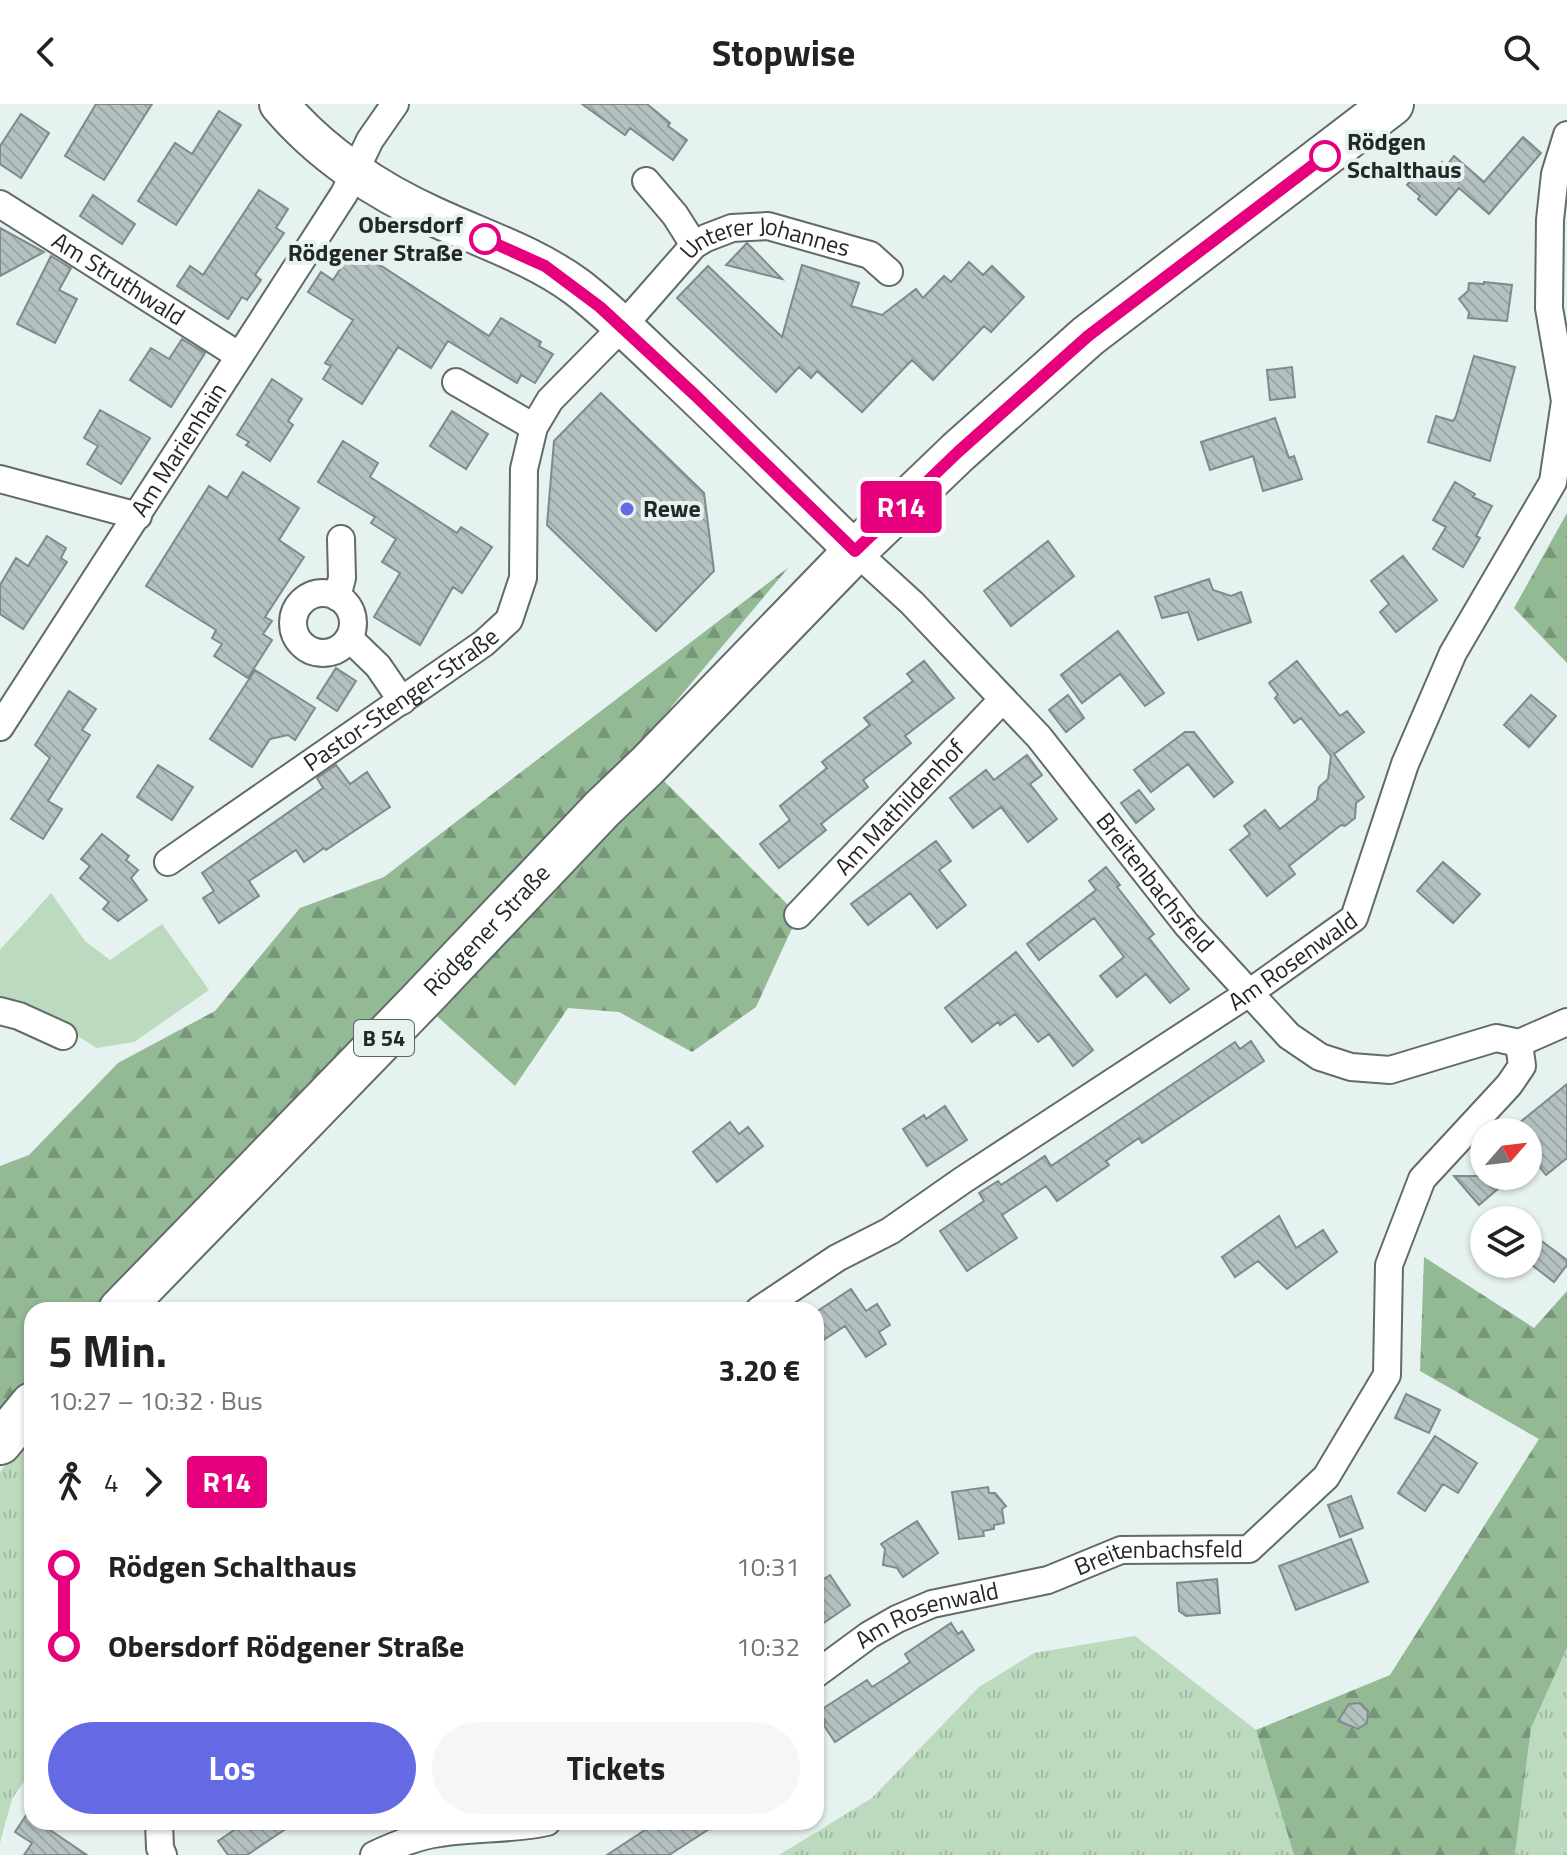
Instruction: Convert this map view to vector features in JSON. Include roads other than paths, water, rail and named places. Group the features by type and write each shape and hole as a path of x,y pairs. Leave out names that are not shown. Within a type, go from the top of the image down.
{"main road":[{"path":"279,104 318,144 355,173 431,216 545,266 577,288 623,326 855,551"},
{"name":"Rödgener Straße","path":"128,1302 602,809 855,551 958,452 1088,336 1392,104"},
{"path":"0,1443 24,1414"}],"street":[{"name":"Am Marienhain","path":"0,727 344,194 370,140 395,104"},
{"name":"Am Rosenwald","path":"771,1302 837,1258 890,1231 1249,993 1354,918 1405,764 1453,653 1553,482 1565,401 1550,220 1555,174 1567,135"},
{"path":"646,181 675,215 694,245"},
{"name":"Am Struthwald","path":"0,204 238,355"},
{"name":"Unterer Johannes","path":"623,326 694,245 732,228 768,226 870,255 889,272"},
{"name":"Pastor-Stenger-Straße","path":"168,862 484,643 509,620 523,578 524,469 534,427 550,400 623,326"},
{"path":"456,382 534,427"},
{"path":"0,479 138,516"},
{"path":"337,597 342,578 341,539"},
{"name":"Breitenbachsfeld","path":"855,551 912,603 1039,737 1187,925 1289,1036 1320,1057 1351,1067 1390,1070 1496,1038 1519,1043 1567,1022"},
{"path":"318,594 337,597 350,610 353,620 349,638 334,651 314,652 298,640 294,631 296,611 301,602 318,594"},
{"path":"349,638 378,666 402,701"},
{"name":"Am Mathildenhof","path":"798,915 1003,699"},
{"path":"0,1011 63,1036"},
{"name":"Breitenbachsfeld","path":"1048,1580 1121,1550 1249,1549 1326,1477 1387,1375 1389,1265 1422,1179 1509,1085 1522,1066 1519,1043"},
{"name":"Am Rosenwald","path":"824,1668 869,1635 932,1604 1048,1580"},
{"path":"159,1830 163,1855"},
{"path":"374,1855 416,1838 441,1832 480,1830"}],"place":[{"name":"Rödgen Schalthaus","path":"1325,156"},
{"name":"Obersdorf Rödgener Straße","path":"485,239"},
{"name":"Rewe","path":"627,509"}]}
